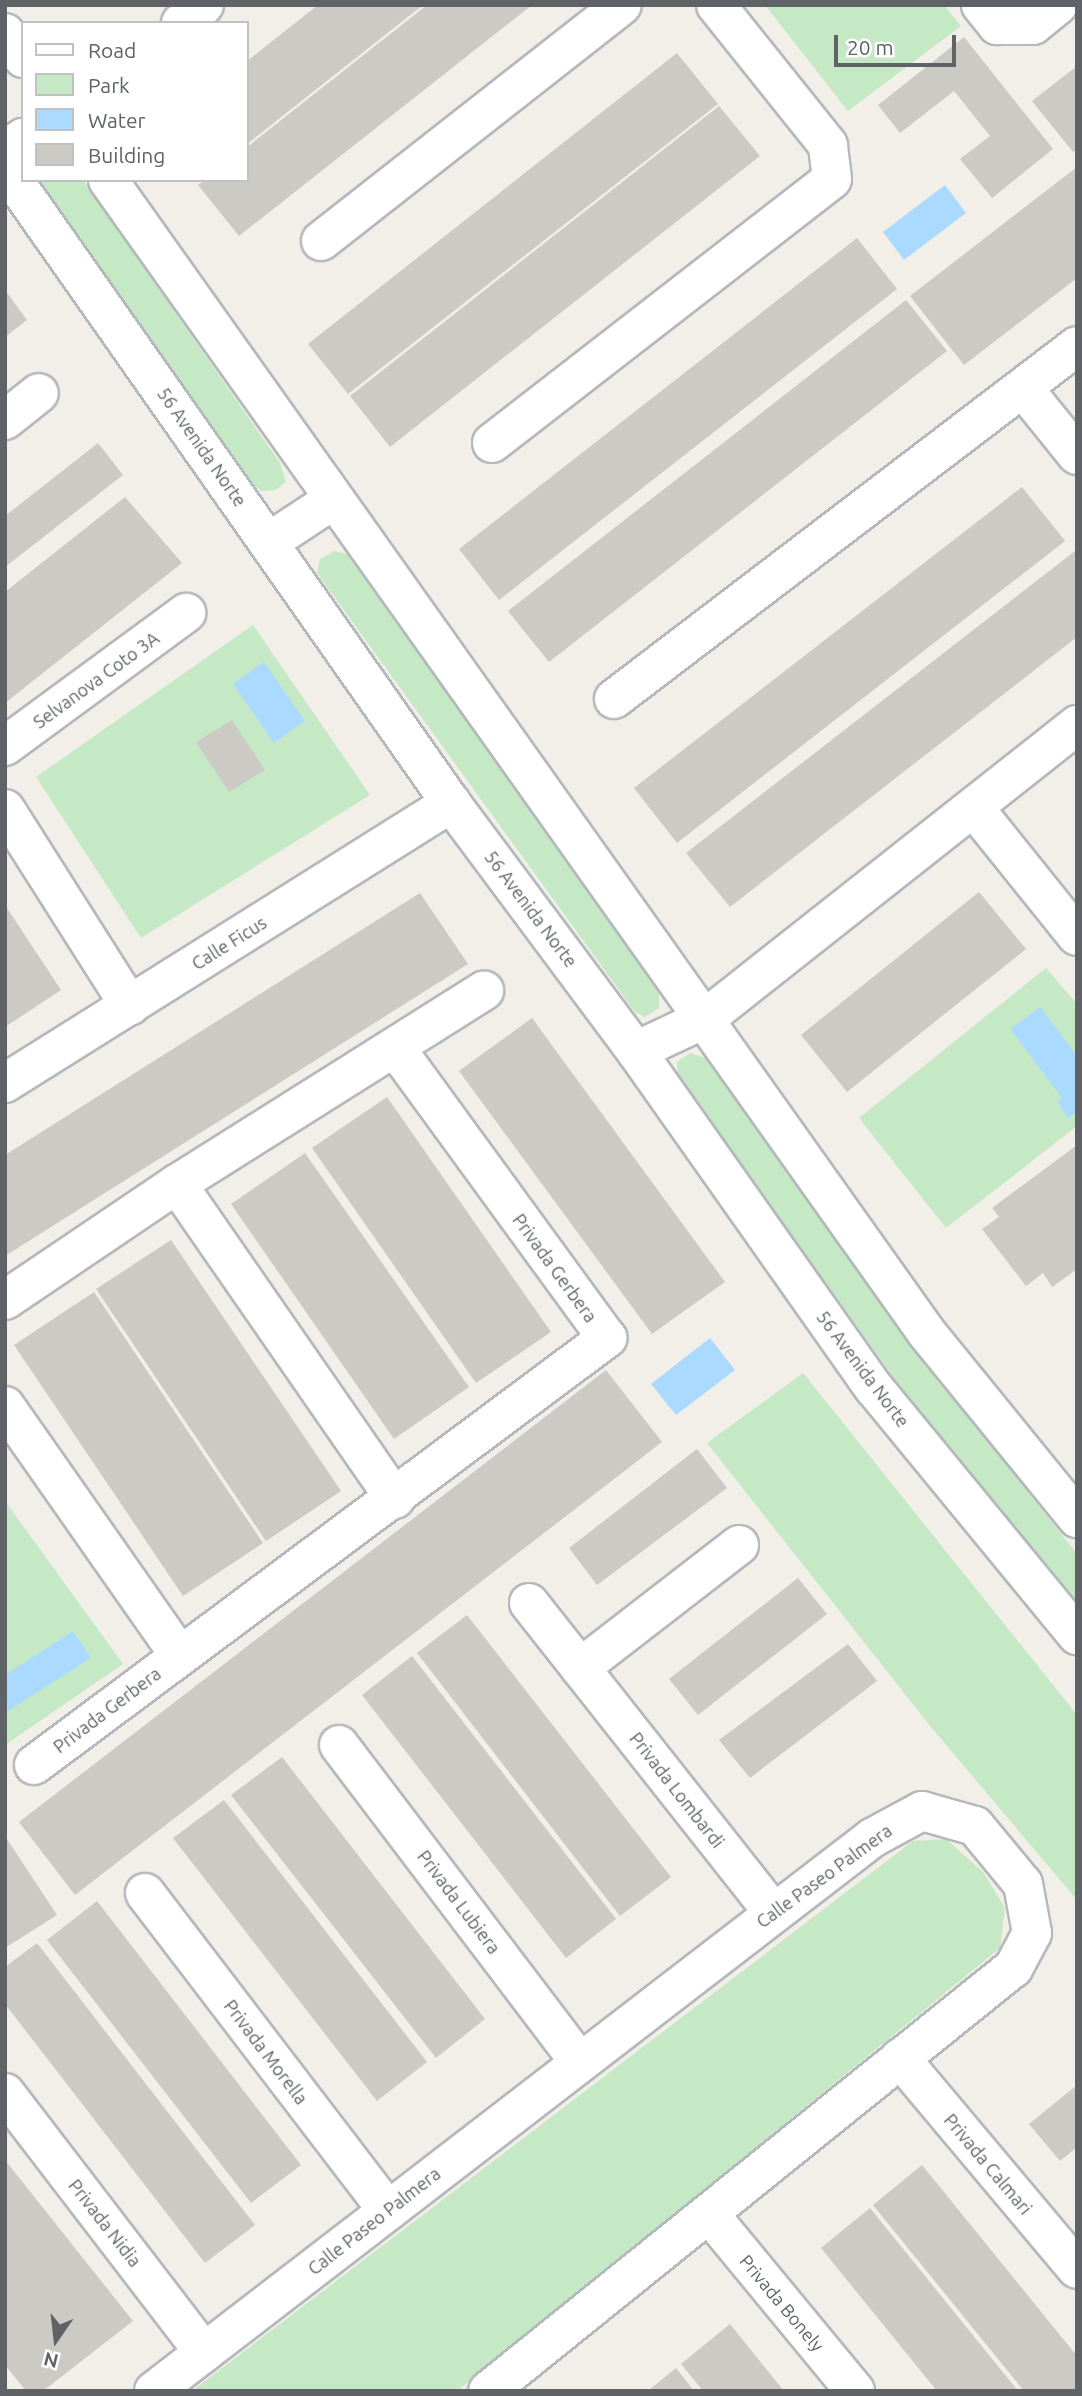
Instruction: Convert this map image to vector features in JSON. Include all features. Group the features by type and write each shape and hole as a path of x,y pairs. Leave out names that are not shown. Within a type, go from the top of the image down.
{"street":[{"path":"184,21 204,5"},
{"path":"321,241 622,5"},
{"path":"492,443 832,179 828,145 716,5"},
{"path":"981,5 997,25 1033,25 1058,5"},
{"path":"5,33 21,55"},
{"path":"5,150 21,139"},
{"name":"56 Avenida Norte","path":"5,168 451,803 636,1051 874,1388 1077,1635"},
{"path":"109,182 333,500 706,1018 926,1332 1077,1518"},
{"path":"614,699 1077,346"},
{"path":"1023,388 1077,455"},
{"path":"5,420 38,393"},
{"path":"269,542 333,500"},
{"name":"Selvanova Coto 3A","path":"5,746 186,613"},
{"path":"636,1051 706,1018 1077,725"},
{"name":"Calle Ficus","path":"5,1083 451,803"},
{"path":"974,808 1077,936"},
{"path":"5,809 130,1006"},
{"path":"5,1300 177,1184 397,1050 484,991"},
{"name":"Privada Gerbera","path":"34,1765 395,1499 607,1338 397,1050"},
{"path":"177,1184 395,1499"},
{"path":"5,1406 180,1656"},
{"path":"580,1668 739,1545"},
{"name":"Privada Lombardi","path":"529,1603 774,1912"},
{"name":"Privada Lubiera","path":"339,1745 578,2060"},
{"name":"Calle Paseo Palmera","path":"154,2391 388,2211 578,2060 872,1838 922,1811 975,1826 1023,1884 1032,1933 1013,1968 710,2215 512,2383"},
{"name":"Privada Morella","path":"145,1892 388,2211"},
{"name":"Privada Calmari","path":"900,2058 1077,2269"},
{"name":"Privada Nidia","path":"5,2093 204,2352"},
{"name":"Privada Bonely","path":"710,2215 855,2391"}],"green space":[{"path":"765,5 944,5 961,26 848,111"},
{"path":"42,182 84,182 280,463 286,482 276,490 261,491 250,481 41,187"},
{"path":"334,551 347,554 659,987 659,1008 645,1017 635,1012 317,573 320,559"},
{"path":"253,625 370,795 141,938 36,777"},
{"path":"1046,968 1077,1004 1077,1126 946,1228 859,1118"},
{"path":"690,1053 706,1058 934,1373 1077,1554 1077,1607 906,1395 678,1076 677,1062"},
{"path":"803,1373 1077,1715 1077,1900 931,1727 707,1443"},
{"path":"5,1501 123,1664 5,1745"},
{"path":"946,1839 983,1872 1005,1908 1000,1948 457,2391 192,2391 913,1841"}],"water":[{"path":"945,185 966,213 904,260 883,232"},
{"path":"264,662 305,721 274,743 233,684"},
{"path":"1040,1007 1077,1056 1077,1112 1068,1118 1057,1102 1062,1098 1010,1029"},
{"path":"710,1338 735,1370 676,1415 651,1384"},
{"path":"73,1631 91,1658 8,1711 5,1675"}],"building":[{"path":"318,5 423,5 248,143 248,60"},
{"path":"427,5 532,5 239,236 198,185 202,182 248,182 248,146"},
{"path":"964,37 1053,149 992,198 960,159 990,136 954,91 900,133 878,105"},
{"path":"677,53 718,104 348,394 308,344"},
{"path":"1077,66 1077,149 1073,152 1032,101"},
{"path":"719,106 760,156 390,447 350,396"},
{"path":"1077,167 1077,278 964,365 910,296"},
{"path":"857,238 897,289 499,600 459,549"},
{"path":"5,290 27,320 5,337"},
{"path":"906,300 947,351 549,662 508,611"},
{"path":"98,443 123,475 5,567 5,516"},
{"path":"1022,487 1065,541 677,843 634,788"},
{"path":"125,497 182,563 5,703 5,592"},
{"path":"1075,551 1077,637 730,907 686,853"},
{"path":"232,720 265,770 229,792 196,742"},
{"path":"979,892 1026,949 847,1092 801,1035"},
{"path":"420,893 468,964 5,1256 5,1155"},
{"path":"5,905 61,990 5,1027"},
{"path":"532,1018 725,1282 652,1334 459,1071"},
{"path":"387,1097 551,1332 476,1383 312,1148"},
{"path":"1077,1145 1077,1269 1052,1287 1043,1273 1026,1286 982,1229 999,1217 992,1208"},
{"path":"305,1153 469,1387 394,1439 231,1204"},
{"path":"171,1240 341,1491 266,1541 96,1289"},
{"path":"94,1292 263,1543 183,1596 14,1345"},
{"path":"606,1370 662,1442 75,1895 19,1822"},
{"path":"697,1449 727,1488 597,1585 569,1548"},
{"path":"798,1578 827,1614 698,1715 669,1679"},
{"path":"467,1615 671,1877 620,1916 417,1653"},
{"path":"848,1644 877,1681 750,1778 719,1740"},
{"path":"412,1656 616,1919 566,1958 362,1695"},
{"path":"282,1757 485,2019 436,2058 231,1795"},
{"path":"224,1800 427,2062 377,2101 173,1838"},
{"path":"5,1836 57,1915 5,1948"},
{"path":"97,1901 301,2165 251,2203 47,1940"},
{"path":"37,1943 255,2225 205,2263 5,2004 5,1967"},
{"path":"1077,2085 1077,2147 1060,2161 1029,2124"},
{"path":"5,2160 133,2321 43,2391 26,2391 5,2365"},
{"path":"922,2165 1077,2356 1077,2391 1024,2391 873,2205"},
{"path":"870,2208 1018,2391 937,2391 821,2248"},
{"path":"730,2324 784,2391 703,2391 681,2364"},
{"path":"676,2368 694,2391 648,2391"}]}
